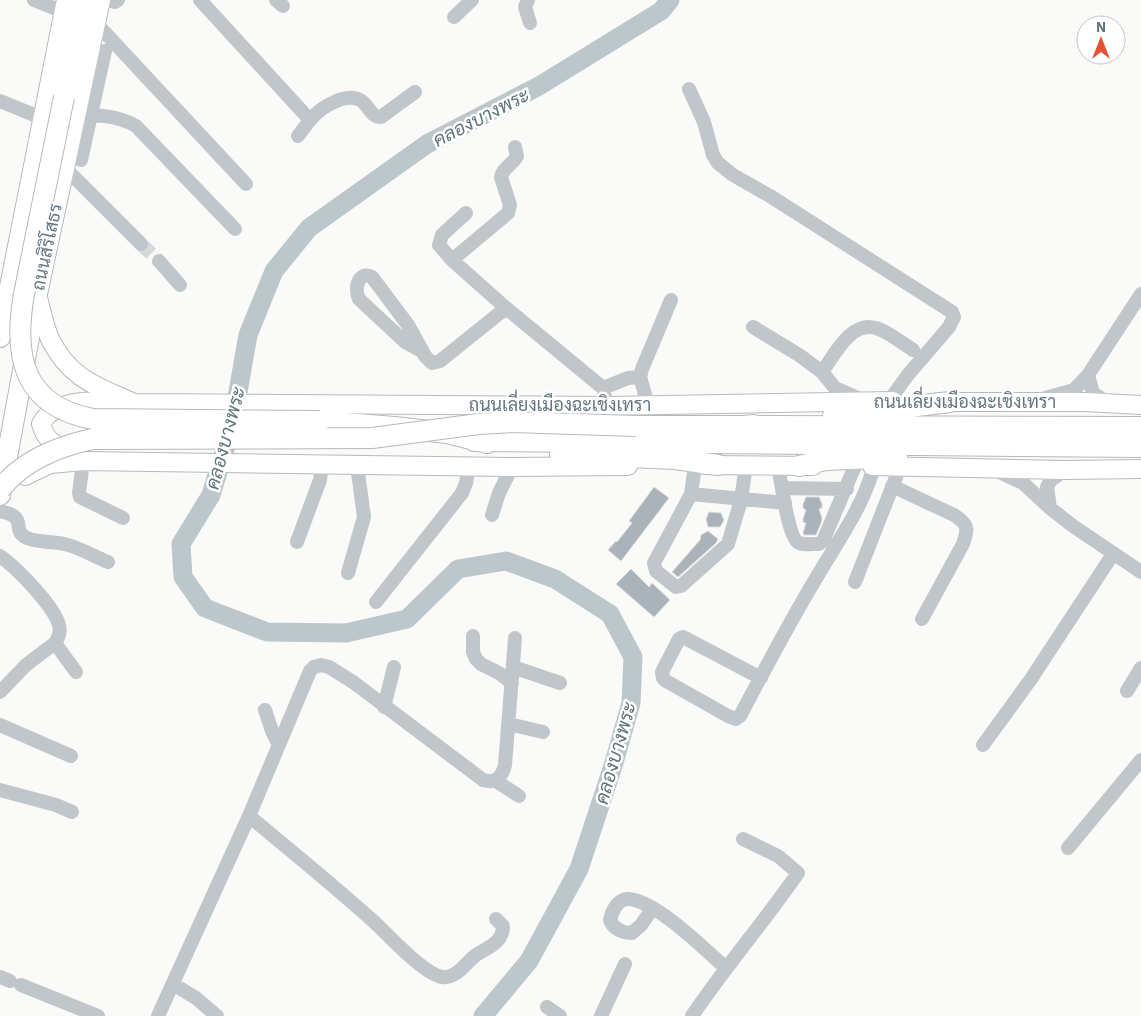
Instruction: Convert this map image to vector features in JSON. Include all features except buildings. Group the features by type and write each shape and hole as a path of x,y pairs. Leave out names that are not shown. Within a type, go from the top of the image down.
{"highway":[{"path":"83,0 20,319 19,342 30,380 52,404 67,412 93,419 320,421 447,433 474,441 572,455 674,459 718,465"},
{"name":"ถนนสิริโสธร","path":"0,495 9,402 72,164 83,115 95,22 100,0"},
{"name":"ถนนสิริโสธร","path":"0,337 4,293 44,119 66,6"},
{"path":"0,489 22,468 46,453 67,444 92,439 372,438 479,424 512,422 636,426 742,426 950,402"},
{"name":"ถนนเลี่ยงเมืองฉะเชิงเทรา","path":"742,426 1141,427"},
{"name":"ถนนเลี่ยงเมืองฉะเชิงเทรา","path":"474,441 1141,448"},
{"path":"799,466 826,460 1141,448"}],"main road":[{"name":"ถนนเลี่ยงเมืองฉะเชิงเทรา","path":"38,294 49,338 66,364 77,375 134,403 607,406 889,401 1141,404"},
{"path":"121,462 58,446 49,441 44,434 41,424 46,415 66,406 88,401 134,403"},
{"path":"0,501 17,482 28,473 40,467 50,464 83,461 512,467 746,465 1065,470 1141,469"}],"street":[{"path":"34,0 66,6"},
{"path":"107,0 115,2 118,0"},
{"path":"200,0 310,120"},
{"path":"454,17 472,0"},
{"path":"528,0 525,7 530,23"},
{"path":"95,22 246,184"},
{"path":"105,51 83,115 124,119 136,126 235,229"},
{"path":"688,89 704,122 713,155 718,163 733,175 770,196 952,312 954,317 949,327 907,376 889,401"},
{"path":"298,136 310,120 327,106 353,97 364,104 374,115 381,117 415,92"},
{"path":"0,101 44,119"},
{"path":"452,260 508,214 510,205 501,177 502,173 514,162 517,156 516,147"},
{"path":"72,164 141,244"},
{"path":"466,213 442,235 439,245 452,260 506,308 603,388 607,406"},
{"path":"159,261 180,285"},
{"path":"423,352 405,342 360,299 356,294 356,289 360,278 368,274 372,277 408,325 423,352 428,361 436,363 506,308"},
{"path":"991,403 1027,401 1060,395 1074,390 1088,375 1141,294"},
{"path":"648,405 640,377 645,359 671,300"},
{"path":"822,372 848,337 859,328 869,326 880,329 913,350"},
{"path":"753,327 799,355 822,372 835,388 866,402"},
{"path":"1088,375 1094,392 1108,403"},
{"path":"603,388 628,378 640,377"},
{"path":"83,461 80,497 123,518"},
{"path":"297,542 320,480 322,464"},
{"path":"348,573 364,517 357,465"},
{"path":"695,465 691,494 654,563 656,570 676,587 681,586 728,544 741,500 746,465"},
{"path":"376,602 462,493 469,466"},
{"path":"778,466 794,538 799,543 819,544 824,541 856,466"},
{"path":"760,678 683,637 678,639 662,672 663,678 666,681 728,716 736,719 740,716 795,613 870,482 874,466"},
{"path":"492,515 499,492 512,467"},
{"path":"855,582 900,467"},
{"path":"990,468 1023,483 1050,508 1141,572"},
{"path":"1050,508 1047,487 1051,480 1065,470"},
{"path":"892,486 954,515 966,525 967,531 963,544 922,619"},
{"path":"783,488 846,489"},
{"path":"691,494 786,503"},
{"path":"0,511 12,513 16,517 20,531 24,536 66,544 108,562"},
{"path":"983,745 1031,679 1113,554"},
{"path":"0,556 10,562 56,615 60,631 59,638 55,643 26,665 0,692"},
{"path":"473,636 476,659 512,683"},
{"path":"158,1016 249,816 306,677 314,667 321,665 329,667 352,682 483,780 490,782 496,781 503,774 505,765 515,638"},
{"path":"55,643 76,672"},
{"path":"384,707 394,667"},
{"path":"513,667 560,684"},
{"path":"1127,690 1141,668"},
{"path":"265,710 278,743"},
{"path":"508,724 543,732"},
{"path":"0,725 71,756"},
{"path":"1068,848 1141,760"},
{"path":"496,781 519,796"},
{"path":"0,790 56,805 72,812"},
{"path":"249,816 372,919 414,960 433,974 444,978 454,975 473,957 496,944 503,930 503,926 496,919"},
{"path":"692,1016 798,873 778,856 743,839"},
{"path":"653,908 668,917 726,968"},
{"path":"601,1016 625,964"},
{"path":"10,981 98,1016"},
{"path":"173,984 196,998 217,1016"},
{"path":"547,1007 560,1016"}],"waterway":[{"name":"คลองบางพระ","path":"483,1016 529,961 579,869 613,766 631,703 633,657 610,614 555,579 506,561 458,569 407,619 346,633 267,632 205,608 183,577 181,544 211,495 232,426 248,335 274,271 309,228 427,144 539,86 661,11 670,0"}],"tunnel":[{"path":"141,244 159,261"}]}
